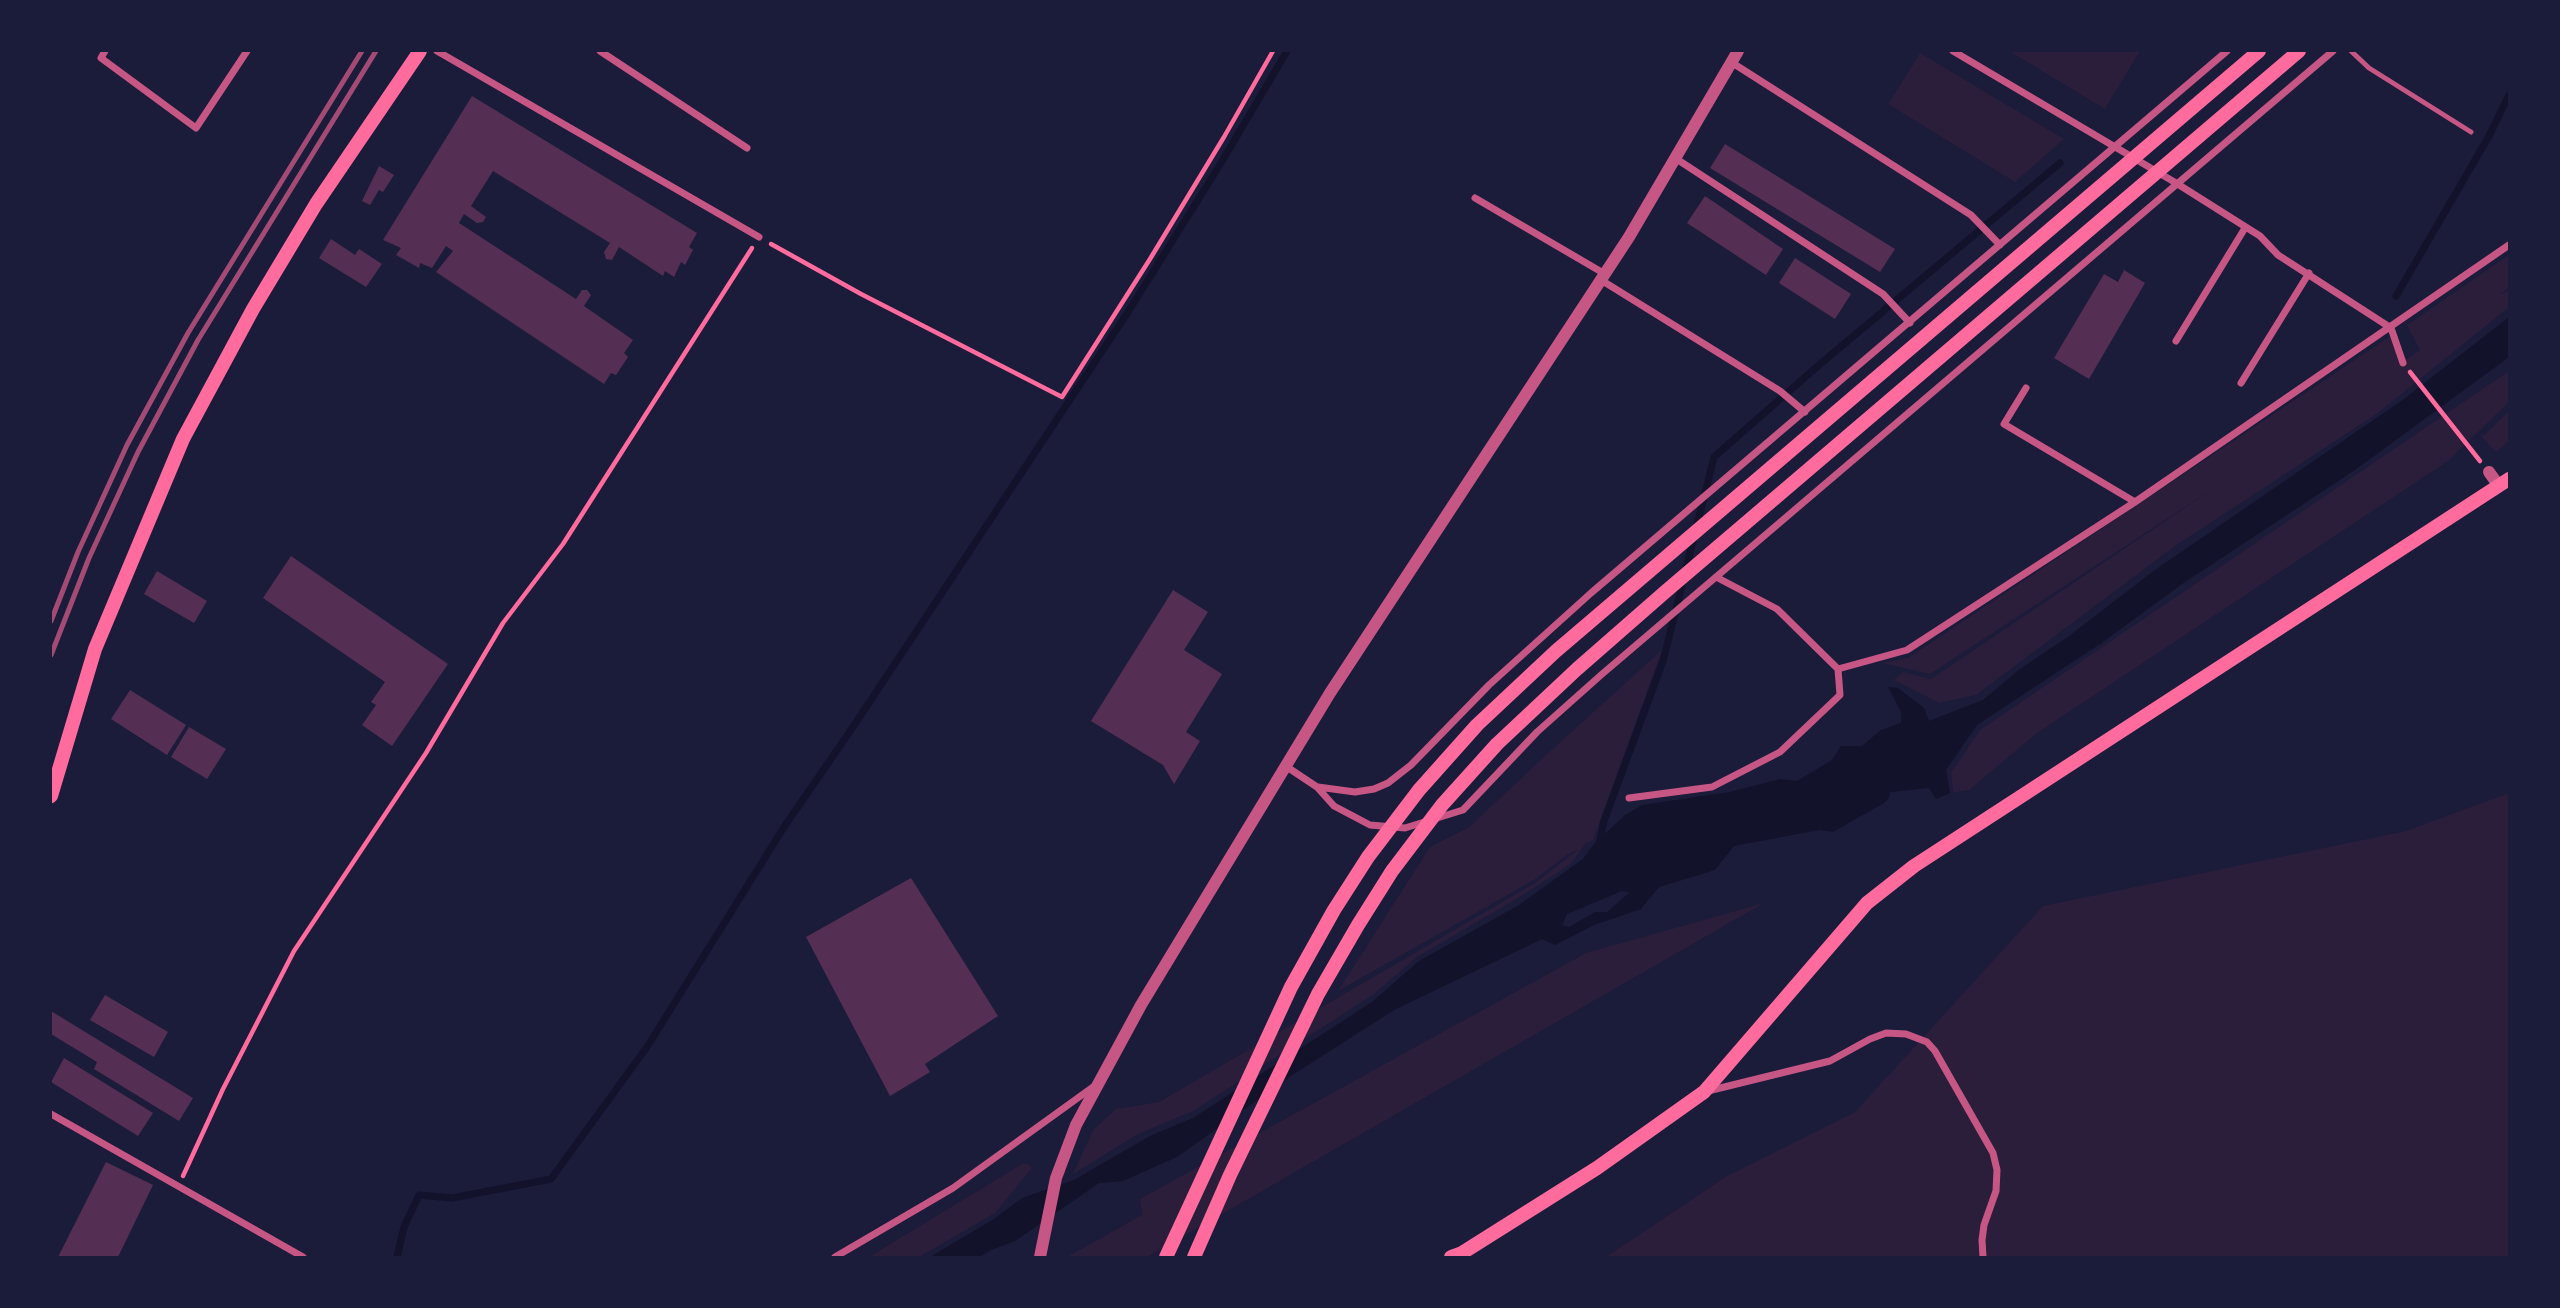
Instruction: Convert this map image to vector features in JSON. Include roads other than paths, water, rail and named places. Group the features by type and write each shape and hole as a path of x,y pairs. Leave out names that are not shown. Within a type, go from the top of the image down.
{"main road":[{"path":"51,796 95,649 183,439 253,309 316,204 419,51"},
{"path":"1166,1257 1292,987 1334,911 1368,857 1419,790 1477,725 1556,651 2259,51"},
{"path":"1194,1257 1230,1175 1312,1007 1358,925 1409,849 1442,805 1478,764 1587,660 2299,51"},
{"path":"1451,1257 1462,1253 1597,1168 1704,1092 1867,903 1914,866 2504,482"}],"street":[{"path":"105,51 101,58 197,128 247,51"},
{"path":"437,51 759,237"},
{"path":"600,51 747,148"},
{"path":"1953,51 2260,236 2278,255 2391,328 2403,363"},
{"path":"1317,787 1355,792 1374,789 1388,783 1411,765 1489,685 1588,595 1910,324 2227,51"},
{"path":"1287,767 1317,787 1334,806 1370,825 1405,828 1463,810 1537,732 2333,51"},
{"path":"1040,1257 1056,1178 1076,1125 1141,1005 1330,693 1603,277 1734,57 1971,215 2000,245"},
{"path":"1675,158 1883,294 1910,324"},
{"path":"1475,198 1780,391 1805,412"},
{"path":"2176,341 2245,228"},
{"path":"1838,669 1907,650 2135,502 2509,245"},
{"path":"2241,383 2309,273"},
{"path":"2026,388 2004,424 2135,502"},
{"path":"2489,472 2504,482"},
{"path":"1629,798 1712,787 1780,752 1840,695 1838,669 1777,609 1716,577"},
{"path":"1704,1092 1830,1061 1886,1033 1906,1034 1927,1042 1935,1051 1993,1153 1997,1170 1996,1191 1984,1225 1983,1257"},
{"path":"835,1257 953,1188 1097,1084"},
{"path":"51,1114 303,1257"}],"lane":[{"path":"2351,51 2369,68 2471,132"}],"waterway":[{"path":"397,1257 404,1227 419,1195 452,1198 551,1179 647,1047 784,827 1128,312 1287,51"},
{"path":"2396,296 2489,136 2509,95"},
{"path":"1599,845 1604,821 1663,661 1714,457 1819,365 2060,163"}],"railway":[{"path":"51,621 78,552 127,445 188,333 362,51"},
{"path":"51,655 89,558 138,452 198,340 376,51"}]}
